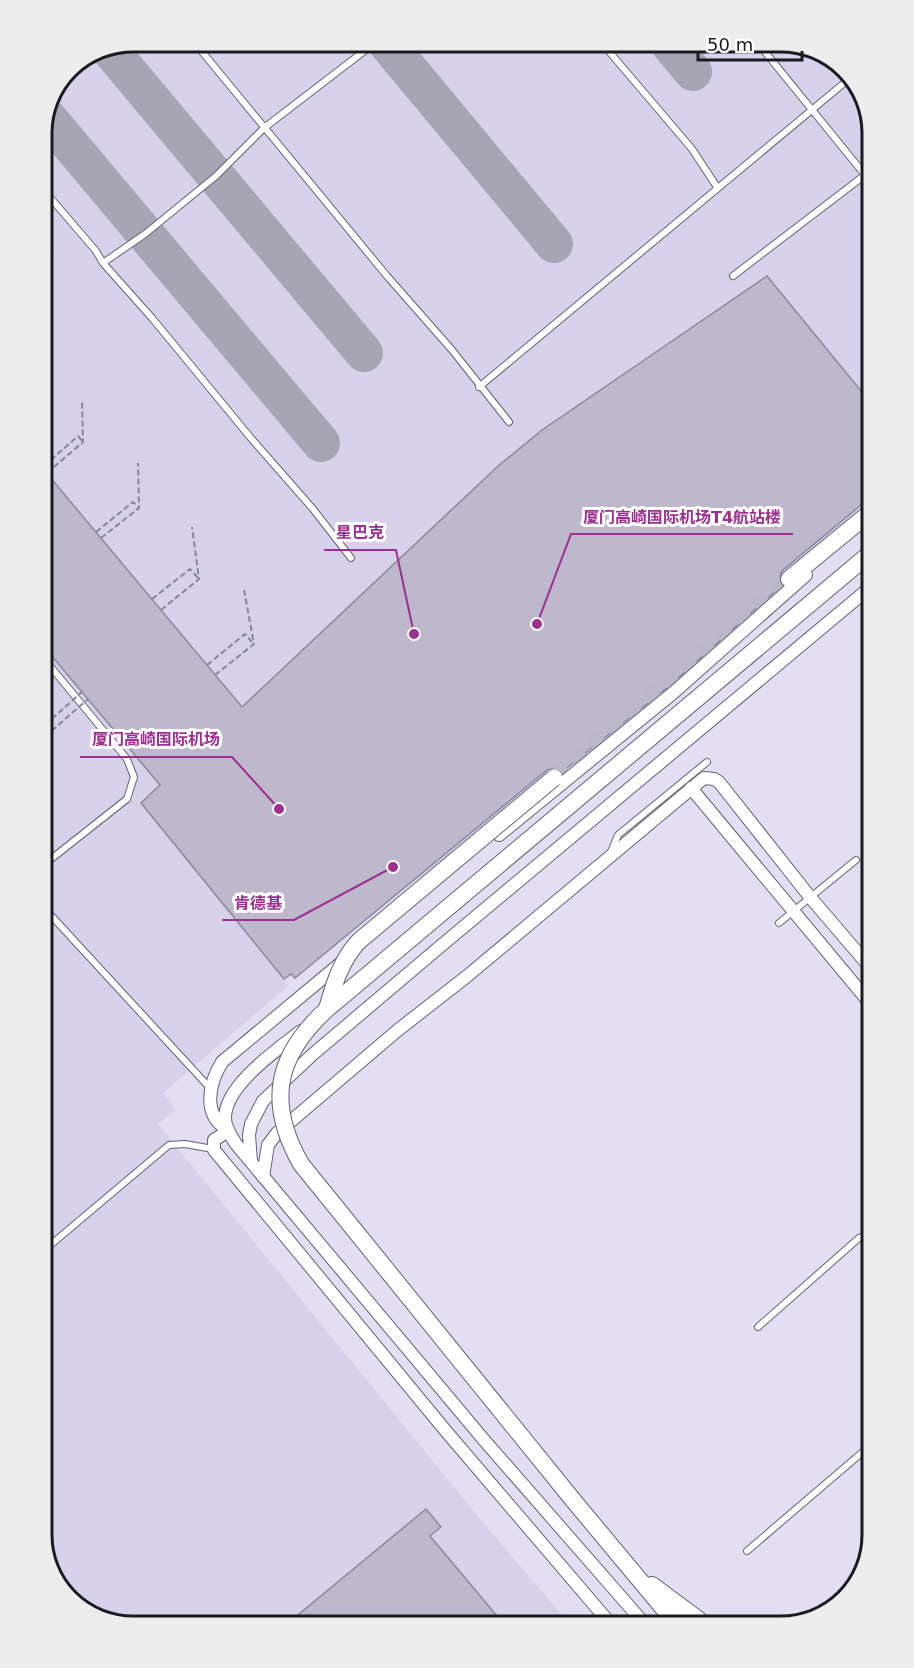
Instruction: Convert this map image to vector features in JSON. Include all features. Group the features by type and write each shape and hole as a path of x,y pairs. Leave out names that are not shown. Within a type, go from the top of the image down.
{"street":[{"path":"789,579 862,519"},
{"path":"637,1616 484,1440 263,1177 227,1130 220,1125 214,1117 211,1090 218,1070 230,1054 673,693 862,523"},
{"path":"670,1616 301,1164 285,1128 280,1101 281,1084 285,1064 296,1043 327,1009 862,560"},
{"path":"227,1130 225,1115 230,1099 246,1077 862,569"},
{"path":"251,1161 249,1135 251,1124 262,1101 312,1055 436,950 862,594"},
{"path":"327,1009 341,967 359,941 554,778"},
{"path":"263,1177 268,1145 277,1133 372,1051 466,977 704,778 714,779 719,783 862,958"},
{"path":"691,788 862,994"},
{"path":"227,1130 214,1140 214,1150 445,1430 604,1616"},
{"path":"630,1568 694,1616"}],"lane":[{"path":"202,52 452,350 509,422"},
{"path":"103,262 145,234 216,176 264,128 363,52"},
{"path":"610,53 692,149 717,187"},
{"path":"766,53 862,171"},
{"path":"479,387 844,83"},
{"path":"733,276 862,177"},
{"path":"53,201 250,438 313,509 351,558"},
{"path":"52,858 127,799 134,777 127,759 53,669"},
{"path":"610,855 618,835 698,767 707,762"},
{"path":"779,923 856,860"},
{"path":"52,917 211,1090"},
{"path":"52,1243 169,1145 185,1144 214,1150"},
{"path":"758,1327 862,1237"},
{"path":"747,1551 862,1453"}],"path":[{"path":"82,400 83,442"},
{"path":"53,458 78,436 83,442"},
{"path":"53,468 83,442"},
{"path":"138,463 139,508"},
{"path":"96,532 133,502 139,508"},
{"path":"101,538 139,508"},
{"path":"192,527 199,579"},
{"path":"152,599 190,568 199,579"},
{"path":"161,610 199,579"},
{"path":"244,590 254,644"},
{"path":"207,665 245,634 254,644"},
{"path":"215,675 254,644"},
{"path":"53,718 82,692"},
{"path":"53,730 88,699"}],"shaded area":[{"path":"133,52 786,53 807,57 826,66 834,73 851,93 860,118 862,133 862,505 771,598 685,676 615,732 284,979 288,986 163,1093 176,1110 158,1124 476,1514 562,1616 118,1614 88,1602 76,1592 63,1575 54,1550 52,1535 53,128 59,102 66,88 76,76 88,66 118,54"}],"building":[{"path":"767,276 862,392 862,504 782,571 779,580 781,586 668,687 562,772 557,768 547,770 295,978 291,974 284,979 141,803 160,785 53,657 53,480 242,707 497,467 542,430"},
{"path":"426,1509 441,1527 430,1536 497,1616 298,1615"}],"taxiway":[{"path":"395,52 554,244"},
{"path":"677,53 693,72"},
{"path":"114,55 364,353"},
{"path":"53,125 321,443"}],"tunnel":[{"path":"554,778 789,579"}],"place":[{"name":"厦门高崎国际机场T4航站楼","path":"537,624"},
{"name":"星巴克","path":"414,634"},
{"name":"厦门高崎国际机场","path":"279,809"},
{"name":"肯德基","path":"393,867"}]}
